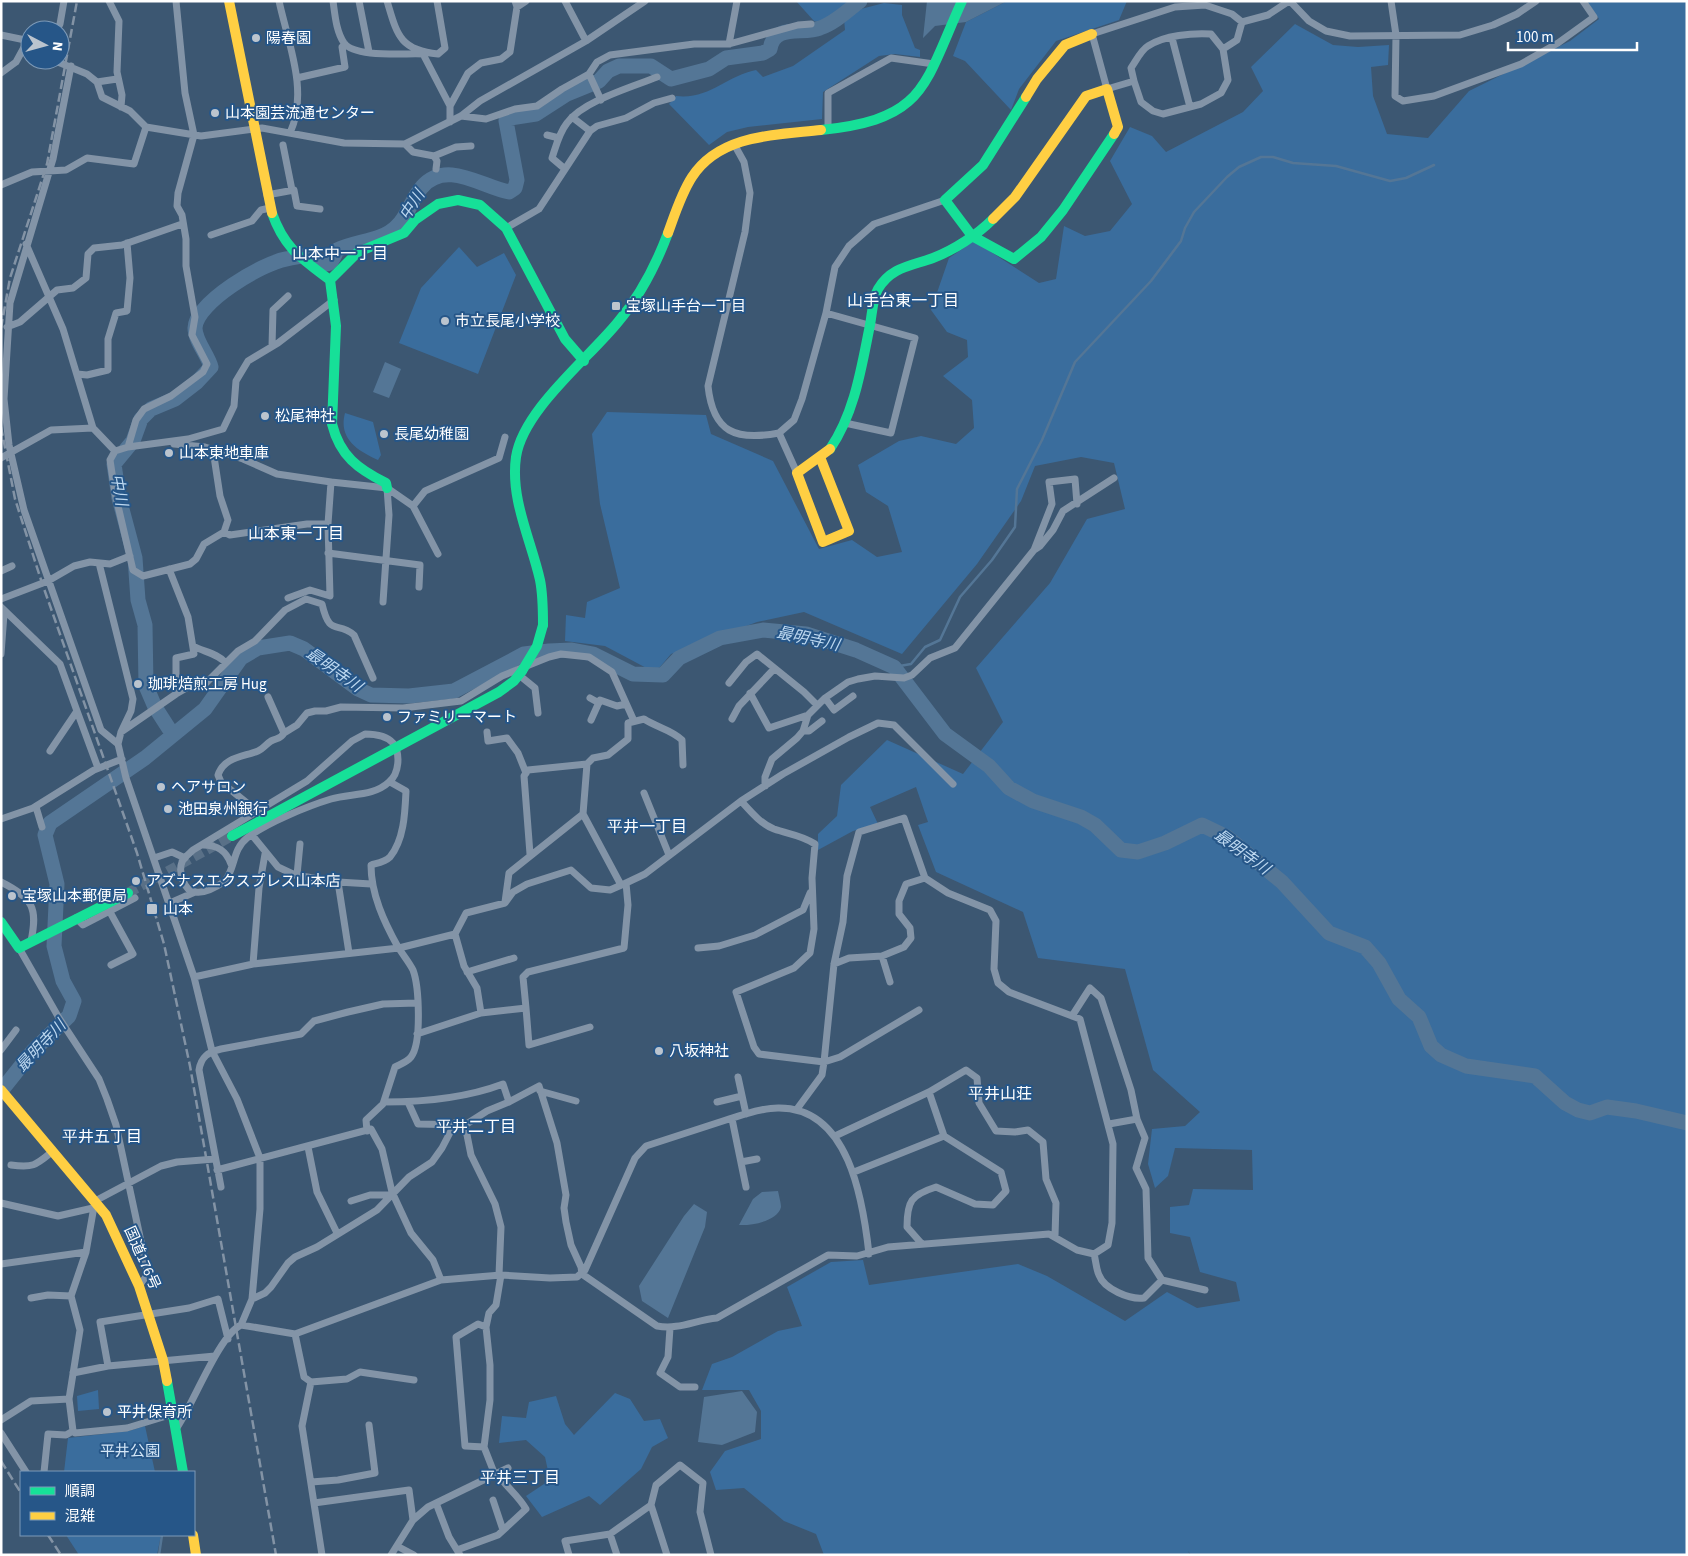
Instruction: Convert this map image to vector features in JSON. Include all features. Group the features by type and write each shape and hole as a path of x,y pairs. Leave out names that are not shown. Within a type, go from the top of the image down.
{"main road":[{"path":"229,1 267,195 279,233 294,253 306,264 330,280 336,326 332,424 334,433 344,456 363,472 386,483 387,488"},
{"path":"232,836 498,692 520,673 537,646 543,625 544,593 517,495 516,456 534,416 630,307 651,273 665,241 679,200 696,173 715,153 734,144 777,135 885,118 904,108 924,88 962,1"},
{"path":"820,457 849,531 823,542 797,473 830,449 845,423 877,290 890,274 911,263 933,258 972,236 1015,197 1086,96 1107,88 1118,127 1062,210 1041,237 1014,259 972,236 945,200 983,165 1037,79 1065,45 1092,34"},
{"path":"330,280 358,252 404,233 415,220 438,204 458,200 480,205 506,228 565,339 584,360"},
{"path":"1,922 19,948 76,918 131,896"},
{"name":"国道176号","path":"1,1090 53,1151 94,1204 106,1215 139,1286 163,1360 183,1471"},
{"path":"193,1536 196,1555"}],"street":[{"path":"61,20 64,1"},
{"path":"109,1 118,21 117,78 122,95 121,107"},
{"path":"128,447 136,420 144,409 171,396 203,372 207,364 192,334 191,328 195,317 186,266 186,239 176,200 194,135 185,93 176,1"},
{"path":"279,1 297,78 297,108 290,133"},
{"path":"333,1 340,34 345,44 358,52 440,54 445,48 437,1"},
{"path":"359,1 369,52"},
{"path":"387,1 401,40 407,46 424,53 450,106 450,122"},
{"path":"450,106 462,83 475,66 501,60 510,52 516,4 526,1"},
{"path":"565,1 586,41"},
{"path":"118,744 101,730 24,510 11,453 4,399 5,330 10,303 49,172 71,66 97,82 102,97 140,119 146,127 202,136 253,129 290,133 344,143 405,144 461,116 480,102 586,41 645,1"},
{"path":"729,44 737,1"},
{"path":"1242,22 1268,14 1290,1 1309,21 1326,31 1350,36 1460,35 1493,25 1517,14 1536,1"},
{"path":"1391,1 1396,35 1395,96 1402,101 1434,96 1522,64 1558,43 1594,17 1582,1"},
{"path":"1134,81 1107,88 1092,34 1175,7 1205,5 1232,14 1242,22"},
{"path":"1223,49 1238,40 1242,22"},
{"path":"461,116 486,119 515,109 537,106 589,74 597,62 618,53 694,44 729,44 798,25 811,24"},
{"path":"1196,34 1211,34 1223,49 1228,80 1221,93 1201,104 1163,114 1152,111 1141,102 1131,68 1147,46 1172,38 1196,34"},
{"path":"1,35 20,39"},
{"path":"1172,38 1190,107"},
{"path":"297,78 345,67 342,48 345,44"},
{"path":"1,73 16,62 20,56"},
{"path":"828,128 828,93 891,58 934,64"},
{"path":"589,74 601,100"},
{"path":"565,169 552,158 558,138 572,117 601,100 657,77"},
{"path":"97,82 117,78"},
{"path":"506,228 538,209 590,131 597,126 626,118 654,103 672,98"},
{"path":"572,117 590,131"},
{"path":"1,185 32,172 49,172 53,169 66,170 87,158 134,164 146,127"},
{"path":"547,135 558,138"},
{"path":"283,144 297,206 320,209"},
{"path":"405,144 413,152 434,156 456,147 470,146"},
{"path":"734,144 744,162 750,193 745,232 708,386 710,406 723,424 743,436 758,437 779,433 794,420 802,399 826,313 835,267 849,246 874,224 945,200"},
{"path":"434,156 437,161 436,169"},
{"path":"267,195 292,190"},
{"path":"211,236 252,221 261,210 270,208"},
{"path":"5,330 20,322 57,290 73,288 86,278 88,254 94,248 127,243 182,224"},
{"path":"77,374 87,375 108,370 108,339 116,313 128,311 130,278 127,243"},
{"path":"26,244 63,329 93,428 115,451"},
{"path":"272,346 273,310 288,296"},
{"path":"213,450 220,496 228,520 224,532 204,544 190,564 144,576 133,570 115,493 110,460 115,451 128,447 188,439 223,429 234,406 236,381 248,362 334,300"},
{"path":"826,313 915,338 891,433 845,423"},
{"path":"1,458 51,430 93,428"},
{"path":"779,433 797,473"},
{"path":"413,506 425,491 499,458 505,437"},
{"path":"163,443 213,450 243,459 277,474 387,488 413,506 438,554"},
{"path":"765,786 765,777 772,759 803,731 808,715 817,705 848,682 875,676 904,678 912,675 938,653 955,648 1034,550 1040,546 1053,530 1063,511 1077,504 1114,478"},
{"path":"1034,550 1052,504 1049,482 1075,479 1077,504"},
{"path":"288,598 310,590 330,596 328,524 331,482"},
{"path":"383,602 390,515 387,488"},
{"path":"224,532 230,535 307,524 328,524"},
{"path":"328,553 420,565 419,587"},
{"path":"1,600 48,581 74,566 90,562 110,564 130,556"},
{"path":"99,563 133,699 131,711 121,732 118,744 126,778 194,977 212,1051 236,1099 260,1158 260,1209 252,1299 241,1325 233,1330 215,1356 186,1415 176,1429"},
{"path":"1,571 12,566"},
{"path":"169,570 188,617 194,654 176,658 176,694"},
{"path":"121,732 195,683 206,683 238,650 255,641 285,610 299,601 311,599 322,604 325,617 330,625 354,635 373,678"},
{"path":"1,654 3,612"},
{"path":"3,612 60,664 98,768"},
{"path":"193,646 217,655 226,663"},
{"path":"258,812 221,782 218,776 220,770 233,759 260,750 270,742 281,738 284,733 297,725 307,713 315,710 326,711 341,707 403,708 461,701 502,676 549,656 561,654 589,657 612,672 634,721"},
{"path":"729,683 746,662 756,654 804,692 817,705"},
{"path":"732,719 750,693 774,669"},
{"path":"520,673 535,688 538,714"},
{"path":"750,693 770,728 808,715"},
{"path":"825,698 834,710 853,696"},
{"path":"268,697 284,733"},
{"path":"590,698 599,703"},
{"path":"591,720 600,700 606,700 617,706 626,704"},
{"path":"50,751 77,711"},
{"path":"530,854 524,776 528,770 587,764 593,758 608,755 628,739 628,723 644,719 657,728 676,734 682,740 683,765"},
{"path":"803,731 809,731 822,720"},
{"path":"481,1013 477,988 468,972 455,934 466,913 505,903 514,892 527,884 571,870 591,888 610,890 645,874 741,801 849,737 878,724 894,724 953,784"},
{"path":"487,732 488,741 507,738 518,753 526,773"},
{"path":"170,903 195,892 205,892 226,881 237,849 252,835 310,806 333,798 377,790 390,782 398,767 396,748 391,741 380,735 365,734 358,736 307,781 185,858 181,868 182,878 188,888 195,892"},
{"path":"1,819 36,806 98,768 122,762"},
{"path":"587,764 583,814 623,884 628,905 624,948 528,972 523,977 529,1044 590,1027"},
{"path":"367,1130 366,1120 384,1102 391,1074 395,1067 404,1063 412,1056 417,1034 417,1003 413,970 386,924 371,884 371,865 384,862 390,857 405,822 406,792 390,782"},
{"path":"644,793 669,855"},
{"path":"741,801 760,821 773,828 796,834 815,844 812,888 814,929 810,953 794,968 736,992 754,1047 759,1054 824,1062 840,1057 919,1010"},
{"path":"36,806 42,827"},
{"path":"505,903 508,873 583,814"},
{"path":"408,1102 418,1124 455,1123 465,1125 487,1110 509,1102 539,1086 557,1143 566,1195 564,1208 566,1222 571,1245 581,1267 582,1274 648,1322 670,1328 717,1318 828,1255 869,1254 888,1247 1048,1234 1055,1236 1077,1250 1094,1254 1108,1245 1112,1223 1113,1144 1080,1019 1009,992 998,983 994,969 996,921 990,910 948,893 925,878 904,818 860,832 847,876 842,922 834,964 822,1075 797,1109"},
{"path":"252,835 278,867 298,875 338,882 371,884"},
{"path":"298,875 300,844"},
{"path":"203,845 211,845 222,850 231,865"},
{"path":"154,858 172,852 185,858"},
{"path":"253,964 259,888 266,854"},
{"path":"834,964 849,958 882,956 904,946 911,938 910,928 899,914 898,900 906,884 925,878"},
{"path":"1,882 19,892 33,910 35,917 30,941"},
{"path":"338,882 349,954"},
{"path":"698,948 719,946 750,937 793,916 803,910 812,888"},
{"path":"76,918 83,925 110,912 131,896"},
{"path":"110,912 133,954 111,965"},
{"path":"194,977 253,964 399,948 455,934"},
{"path":"19,948 59,1018 99,1079 108,1098 116,1125 148,1274 139,1286"},
{"path":"882,956 890,982"},
{"path":"468,972 514,958"},
{"path":"1072,1016 1090,988 1101,998 1131,1090 1137,1119 1145,1138 1136,1168 1146,1189 1148,1258 1162,1280 1205,1290"},
{"path":"220,1187 199,1070 200,1062 212,1051 301,1034 314,1021 383,1004 417,1003"},
{"path":"417,1034 481,1013 526,1008"},
{"path":"1,1050 16,1030"},
{"path":"835,1136 929,1092 966,1070 977,1078 979,1103 996,1131 1028,1130 1043,1142 1046,1179 1056,1203 1055,1236"},
{"path":"738,1077 746,1114"},
{"path":"384,1102 408,1102 482,1092 502,1084 509,1102"},
{"path":"540,1091 576,1102"},
{"path":"922,1244 907,1227 907,1207 918,1193 936,1187 976,1204 993,1205 1006,1191 1001,1172 944,1136 929,1092"},
{"path":"716,1102 742,1096"},
{"path":"241,1325 295,1334 441,1280 500,1275 550,1278 577,1277 582,1274 608,1223 630,1169 639,1153 646,1146 732,1118 776,1108 797,1109 808,1113 835,1136 854,1172 862,1204 869,1254"},
{"path":"732,1118 746,1187"},
{"path":"1109,1124 1137,1119"},
{"path":"252,1299 271,1287 295,1257 317,1247 377,1210 409,1176 432,1162 442,1148 455,1123"},
{"path":"436,1503 449,1537 459,1552 498,1535 526,1509 516,1493 504,1484 496,1474 484,1447 490,1400 490,1365 486,1327 489,1313 496,1305 500,1275 501,1228 496,1204 471,1155 465,1125"},
{"path":"217,1170 370,1129 382,1149 391,1193 411,1233 433,1260 441,1280"},
{"path":"854,1172 944,1136"},
{"path":"308,1147 317,1192 337,1233"},
{"path":"11,1165 28,1168 34,1166 53,1151"},
{"path":"1,1203 58,1216 94,1204 161,1166 178,1162 215,1159"},
{"path":"741,1162 757,1159"},
{"path":"351,1201 370,1195 391,1193"},
{"path":"73,1431 69,1399 80,1330 71,1296 86,1252 94,1204"},
{"path":"1,1264 86,1252"},
{"path":"1094,1254 1098,1274 1103,1282 1132,1298 1144,1298 1162,1280"},
{"path":"31,1298 48,1295 71,1296"},
{"path":"108,1366 100,1322 190,1308 218,1299 228,1339"},
{"path":"484,1447 465,1446 456,1337 478,1324 486,1327"},
{"path":"670,1328 668,1356 660,1373 680,1387 695,1387"},
{"path":"295,1334 304,1377 311,1382 323,1383 335,1378 347,1379 360,1372 414,1380"},
{"path":"73,1373 108,1366 215,1356"},
{"path":"311,1382 302,1426 322,1555"},
{"path":"1,1420 31,1401 69,1399"},
{"path":"44,1471 48,1434 66,1435 73,1431 76,1433 127,1428 173,1414"},
{"path":"311,1482 338,1480 375,1473 369,1425"},
{"path":"1,1433 25,1471"},
{"path":"666,1555 651,1506 656,1485 680,1465 702,1483 700,1512 711,1555"},
{"path":"391,1555 413,1520 436,1503 508,1468"},
{"path":"314,1503 409,1490 413,1520"},
{"path":"493,1500 503,1530"},
{"path":"569,1555 565,1541 610,1534 651,1506"},
{"path":"610,1534 617,1555"},
{"path":"397,1546 414,1555"}],"green space":[{"path":"796,1 851,1 822,23 814,21"},
{"path":"1007,1 1127,1 1119,20 1056,41 1019,89 1011,110 965,61 953,56 966,22"},
{"path":"1587,1 1687,1 1687,1555 1191,1555 1188,1551 1190,1555 824,1555 816,1534 784,1521 744,1488 716,1490 710,1472 725,1451 761,1439 761,1411 749,1390 702,1390 712,1364 732,1357 778,1331 802,1326 787,1287 831,1262 863,1260 869,1285 1018,1264 1047,1276 1125,1321 1167,1292 1197,1308 1240,1301 1236,1282 1200,1272 1190,1237 1170,1233 1170,1207 1189,1205 1193,1189 1253,1190 1252,1150 1175,1148 1168,1176 1155,1188 1148,1164 1152,1129 1185,1126 1200,1112 1153,1070 1125,969 1038,958 1023,912 936,872 918,825 928,822 916,787 870,807 878,824 853,831 818,850 818,834 837,816 841,785 887,740 963,774 1003,722 976,668 1050,583 1087,519 1125,509 1114,463 1081,457 1035,466 1021,501 977,564 902,654 804,612 757,622 671,654 660,667 652,671 605,646 565,641 566,615 585,618 587,602 620,588 600,504 592,434 607,412 706,415 711,434 773,461 819,549 852,540 877,557 902,552 888,506 866,492 858,465 899,441 921,436 956,444 974,428 972,400 943,376 968,357 967,340 947,332 931,310 949,258 974,241 1039,283 1056,279 1064,226 1085,236 1110,231 1132,204 1110,161 1130,127 1152,136 1166,152 1243,112 1263,91 1251,67 1295,24 1333,45 1358,47 1389,45 1388,65 1371,67 1373,96 1387,134 1428,138 1469,91 1570,41 1599,19"},
{"path":"884,3 902,5 902,15 915,48 920,50 920,57 895,54 879,56 823,92 822,119 748,127 727,132 709,145 669,104 676,96 688,96 708,91 745,73 756,70 763,77 793,66 845,30 844,19 861,9"},
{"path":"459,247 477,267 504,253 516,275 478,374 399,343 421,288"},
{"path":"345,413 373,422 381,455 378,460 363,453 351,443 344,430"},
{"path":"98,1390 99,1409 78,1411 77,1396"},
{"path":"615,1393 630,1399 644,1421 660,1419 668,1438 652,1447 641,1469 600,1505 589,1496 542,1517 526,1496 550,1480 545,1457 526,1440 499,1443 502,1416 526,1418 529,1402 556,1396 565,1424 574,1435"},
{"name":"平井公園","path":"145,1426 155,1471 64,1471 68,1438 129,1431"},
{"path":"67,1536 161,1536 157,1555 79,1555"}],"shaded area":[{"path":"927,1 1007,1 966,22 935,26 923,38"},
{"path":"385,362 401,369 389,398 373,392"},
{"path":"778,1191 781,1207 775,1216 763,1222 739,1225 753,1199 762,1192"},
{"path":"694,1204 707,1212 705,1227 668,1318 642,1301 639,1286 684,1216"},
{"path":"742,1391 757,1412 755,1432 722,1445 698,1442 704,1397"}],"waterway":[{"name":"中川","path":"173,735 155,707 146,686 145,625 138,600 135,558 119,498 114,464 133,441 141,419 151,409 175,399 197,382 211,367 197,338 195,328 198,318 206,307 232,285 276,262 309,256 328,264 337,250 384,235 401,222 422,187 432,179 442,175 464,177 509,192 515,188 517,180 506,121 510,118 536,114 567,94 599,81 608,71 619,66 651,66 671,79 709,69 726,58 763,53 770,49 777,36 783,33 813,30 826,26 860,1"},
{"path":"894,667 911,664 925,647 940,640 960,597 992,560 1015,527 1017,489 1042,440 1075,362 1151,281 1181,241 1185,228 1194,212 1227,177 1239,167 1261,157 1273,157 1293,163 1336,166 1390,181 1406,178 1434,165"},
{"name":"最明寺川","path":"1,1091 33,1051 69,1016 74,1001 63,981 54,946 57,884 45,835 50,823 145,758 205,709 241,658 258,648 290,643 304,649 358,689 371,695 409,696 454,691 524,654 549,651 572,650 593,654 633,674 663,675 679,658 720,638 763,630 806,634 856,650 894,667 945,734 989,766 1009,788 1033,801 1081,817 1095,825 1121,850 1138,852 1165,843 1202,825 1227,837 1282,882 1329,933 1365,947 1379,963 1399,999 1419,1017 1431,1046 1441,1055 1466,1066 1535,1076 1565,1103 1578,1110 1590,1113 1607,1107 1636,1111 1687,1123"},
{"path":"159,1555 162,1536"}],"tunnel":[{"path":"128,893 232,836"}],"railway":[{"path":"1,328 10,278 47,164 77,1"},
{"path":"1,427 15,499 42,583 137,853 164,944 190,1066 276,1555"},
{"path":"1,1461 20,1491"},
{"path":"49,1536 61,1555"}],"traffic: fast":[{"path":"821,130 856,125 882,117 901,107 916,94 928,77 962,1"},
{"path":"1026,97 983,165 945,200 972,236 1014,259 1041,237 1063,210 1114,134"},
{"path":"272,213 288,244 303,259 330,280 358,252 404,233 415,220 438,204 458,200 480,205 506,228 565,339 584,361"},
{"path":"830,449 845,421 856,391 873,303 878,289 895,272 949,251 973,236 993,219"},
{"path":"543,625 540,580 522,519 516,488 516,457 521,439 543,403 618,322 633,302 653,268 668,233"},
{"path":"330,280 336,326 332,424 335,435 345,453 359,467 386,483 387,488"},
{"path":"522,671 537,646 543,625"},
{"path":"232,836 499,692 514,681 522,671"},
{"path":"1,922 19,948 128,893"},
{"path":"167,1381 183,1471"}],"traffic: slow":[{"path":"229,1 272,213"},
{"path":"1026,97 1037,79 1065,45 1092,34"},
{"path":"993,219 1015,197 1086,96 1107,89 1118,127 1114,134"},
{"path":"668,233 681,197 692,177 704,163 718,152 750,139 821,130"},
{"path":"820,457 849,531 823,542 797,473 830,449"},
{"path":"1,1090 106,1215 139,1286 163,1360 167,1381"},
{"path":"193,1536 196,1555"}],"place":[{"name":"陽春園","path":"256,38"},
{"name":"山本園芸流通センター","path":"215,113"},
{"name":"宝塚山手台一丁目","path":"616,306"},
{"name":"市立長尾小学校","path":"445,321"},
{"name":"松尾神社","path":"265,416"},
{"name":"長尾幼稚園","path":"384,434"},
{"name":"山本東地車庫","path":"169,453"},
{"name":"珈琲焙煎工房 Hug","path":"138,684"},
{"name":"ファミリーマート","path":"387,717"},
{"name":"ヘアサロン","path":"161,787"},
{"name":"池田泉州銀行","path":"168,809"},
{"name":"アズナスエクスプレス山本店","path":"136,881"},
{"name":"宝塚山本郵便局","path":"12,896"},
{"name":"山本","path":"152,909"},
{"name":"八坂神社","path":"659,1051"},
{"name":"平井保育所","path":"107,1412"}],"district":[{"name":"山本中一丁目","path":"340,254"},
{"name":"山手台東一丁目","path":"903,301"},
{"name":"山本東一丁目","path":"296,534"},
{"name":"平井一丁目","path":"647,827"},
{"name":"平井山荘","path":"1000,1094"},
{"name":"平井二丁目","path":"476,1127"},
{"name":"平井五丁目","path":"102,1137"},
{"name":"平井三丁目","path":"520,1478"}]}
